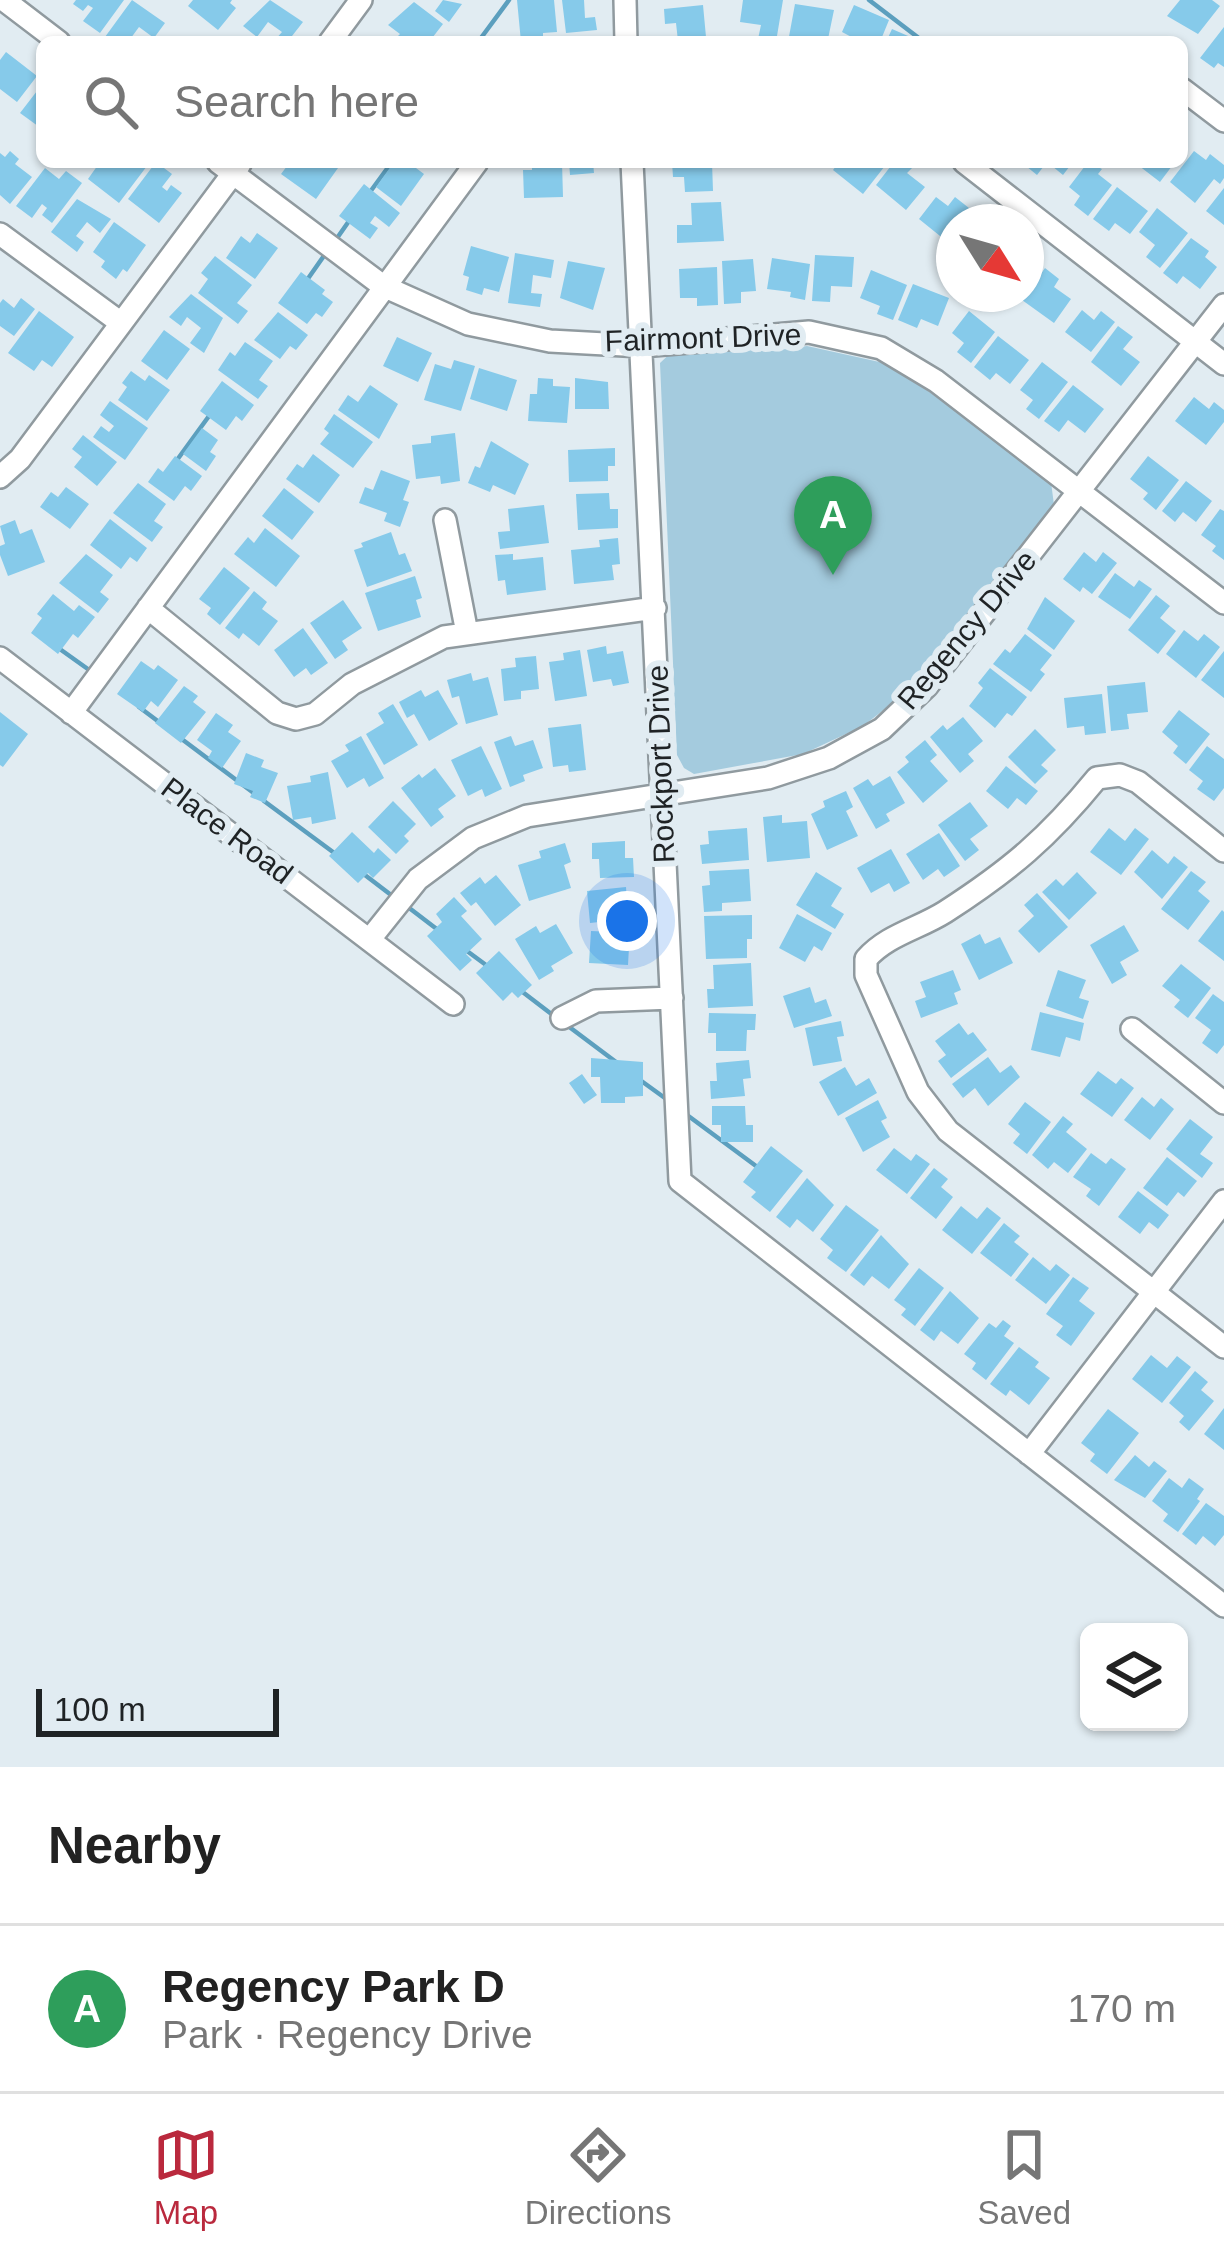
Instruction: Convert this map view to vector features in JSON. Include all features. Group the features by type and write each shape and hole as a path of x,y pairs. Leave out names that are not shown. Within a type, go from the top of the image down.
{"street":[{"path":"4,0 51,36"},
{"path":"334,36 361,0"},
{"path":"625,0 626,36"},
{"path":"1188,94 1224,121"},
{"path":"0,477 20,459 230,168"},
{"name":"Fairmont Drive","path":"234,168 383,286 468,324 550,341 642,346 809,332 880,348 936,381 1224,603"},
{"path":"71,713 472,168"},
{"name":"Rockport Drive","path":"632,168 680,1181 1224,1606"},
{"path":"972,168 1224,364"},
{"path":"0,234 121,323"},
{"name":"Regency Drive","path":"370,939 418,879 473,838 527,816 768,778 829,758 882,729 928,686 1224,305"},
{"path":"445,520 467,633"},
{"path":"148,608 277,712 296,719 315,714 352,684 444,637 655,608"},
{"name":"Place Road","path":"0,658 453,1004"},
{"path":"1224,851 1138,782 1120,775 1097,778 1009,871 928,923 880,943 866,959 866,975 918,1093 948,1131 1224,1347"},
{"path":"562,1018 596,1001 672,998"},
{"path":"1132,1029 1224,1102"},
{"path":"1029,1454 1224,1202"}],"shaded area":[{"path":"807,346 884,363 916,382 1051,482 1054,505 904,694 863,726 803,754 694,774 677,755 660,363 676,348 772,351"}],"building":[{"path":"76,0 124,0 100,33 83,21 93,8 88,5 83,11 73,4"},
{"path":"132,0 165,23 155,36 139,27 132,36 106,36"},
{"path":"193,0 232,0 236,8 218,30 188,6"},
{"path":"270,0 303,22 292,36 278,36 282,32 268,22 258,36 243,26"},
{"path":"443,0 462,4 449,22 435,11"},
{"path":"517,0 554,0 557,32 520,36"},
{"path":"562,0 584,0 585,18 595,17 597,30 566,33"},
{"path":"743,0 783,0 777,36 759,36 761,25 740,22"},
{"path":"1180,0 1212,0 1220,6 1198,34 1167,16"},
{"path":"414,2 443,24 434,36 398,36 388,25"},
{"path":"795,4 834,10 829,36 789,36"},
{"path":"703,5 706,36 677,36 676,23 665,24 664,9"},
{"path":"854,5 889,20 882,36 842,32"},
{"path":"1224,27 1224,67 1218,63 1214,68 1200,58"},
{"path":"6,52 36,75 17,102 0,89 0,60"},
{"path":"36,92 36,125 20,113"},
{"path":"10,151 19,159 15,164 32,177 10,204 0,195 0,153 5,157"},
{"path":"1194,151 1206,160 1210,154 1224,165 1220,184 1214,179 1195,203 1170,182 1181,168 1188,168"},
{"path":"45,168 59,179 66,171 82,183 52,223 42,215 47,208 42,204 32,218 16,206"},
{"path":"96,168 145,168 119,203 88,179"},
{"path":"151,168 172,174 162,187 167,191 171,185 182,193 159,223 128,199"},
{"path":"286,168 338,168 316,199 281,174"},
{"path":"390,168 416,168 424,174 401,206 376,187"},
{"path":"562,168 563,197 524,198 523,170"},
{"path":"569,168 594,168 594,173 570,175"},
{"path":"672,168 712,168 713,191 685,192 684,177 673,177"},
{"path":"834,168 883,168 863,194"},
{"path":"889,168 912,168 907,173 925,187 906,210 876,185"},
{"path":"1083,168 1102,169 1098,174 1112,185 1088,216 1074,205 1080,196 1069,187"},
{"path":"1142,168 1170,168 1160,182"},
{"path":"364,184 400,213 389,227 375,216 370,223 378,228 370,239 339,216"},
{"path":"1117,187 1148,211 1130,234 1115,223 1109,231 1093,219"},
{"path":"1224,188 1224,225 1206,211"},
{"path":"936,197 945,204 936,204 936,233 919,219"},
{"path":"77,199 111,219 100,233 87,222 76,236 84,242 77,252 51,232"},
{"path":"721,202 724,241 677,243 677,225 692,225 691,203"},
{"path":"1157,208 1188,233 1160,268 1146,257 1155,245 1139,232"},
{"path":"114,222 146,245 127,272 123,269 116,279 101,267 105,261 93,252"},
{"path":"257,233 278,248 255,279 226,258 241,236 250,243"},
{"path":"1191,238 1209,251 1205,257 1217,267 1200,289 1183,276 1177,284 1163,273"},
{"path":"471,246 509,257 499,292 484,288 482,295 466,290 469,277 463,275"},
{"path":"515,253 554,260 551,278 533,275 531,293 542,294 540,307 508,303"},
{"path":"815,255 854,257 852,287 831,286 830,302 812,301"},
{"path":"215,256 252,285 237,303 248,311 238,324 198,293 208,279 201,273"},
{"path":"772,258 810,264 805,300 790,297 791,292 767,289"},
{"path":"753,259 756,291 741,292 741,303 724,304 722,261"},
{"path":"568,261 605,268 593,310 560,298"},
{"path":"717,267 718,305 697,306 697,298 680,298 679,269"},
{"path":"1044,269 1059,279 1054,287 1071,299 1054,323 1039,312 1044,312"},
{"path":"871,270 907,285 893,320 877,314 880,306 860,298"},
{"path":"301,272 333,302 322,317 316,313 307,324 278,303"},
{"path":"913,284 936,293 936,312 944,312 938,326 921,319 917,328 898,320"},
{"path":"191,294 223,318 204,353 190,343 201,328 187,317 181,326 169,317"},
{"path":"21,298 35,309 14,336 0,326 0,303 3,299 14,308"},
{"path":"1082,310 1094,320 1101,311 1115,322 1091,352 1065,332"},
{"path":"39,311 74,337 52,367 42,360 34,371 8,353"},
{"path":"278,312 308,335 280,359 254,340"},
{"path":"968,312 995,332 971,363 957,352 964,343 952,333"},
{"path":"1118,326 1133,337 1123,349 1140,362 1121,386 1091,362"},
{"path":"164,330 190,349 167,380 141,361"},
{"path":"998,336 1029,360 1010,384 996,373 990,380 974,367"},
{"path":"397,337 432,353 418,382 383,366"},
{"path":"245,342 273,361 259,380 268,386 258,399 218,370 230,352 235,356"},
{"path":"454,360 475,366 461,411 424,400 435,364 451,369"},
{"path":"1042,362 1068,382 1039,419 1026,409 1033,400 1020,390"},
{"path":"479,368 517,380 507,411 470,399"},
{"path":"131,371 145,381 149,375 170,390 147,421 118,400"},
{"path":"538,378 553,379 553,386 570,387 567,423 528,421 530,394 537,394"},
{"path":"575,378 608,382 609,409 575,409"},
{"path":"222,381 254,405 242,421 236,416 226,430 200,411"},
{"path":"370,385 398,404 379,439 338,410 348,395 358,402"},
{"path":"1073,385 1104,409 1085,433 1068,420 1059,432 1044,421"},
{"path":"1194,397 1209,409 1214,402 1224,410 1224,422 1206,445 1175,421"},
{"path":"110,401 148,428 125,460 93,437 101,426 109,432 114,426 100,415"},
{"path":"334,414 373,442 353,468 320,444"},
{"path":"202,428 218,440 210,452 216,456 206,471 183,454"},
{"path":"455,433 460,481 441,484 440,476 416,479 412,445"},
{"path":"83,435 117,462 97,486 74,467 82,457 72,449"},
{"path":"491,441 529,464 515,495 493,485 490,492 468,483"},
{"path":"615,448 615,466 608,466 608,481 569,482 568,450"},
{"path":"313,454 340,475 319,503 286,479"},
{"path":"175,456 202,476 191,491 185,486 174,501 148,482"},
{"path":"1148,456 1179,480 1156,510 1143,499 1148,493 1130,479"},
{"path":"381,470 410,481 400,527 384,521 387,513 359,503 365,487 373,490"},
{"path":"1186,481 1212,501 1196,522 1183,512 1175,522 1162,511"},
{"path":"138,483 166,504 154,521 163,527 152,542 113,513"},
{"path":"66,487 89,504 70,529 40,507 51,492 58,497"},
{"path":"284,488 314,512 292,540 262,516"},
{"path":"609,493 610,509 618,509 618,528 578,530 576,494"},
{"path":"544,505 549,543 500,549 498,532 510,531 508,509"},
{"path":"1220,509 1224,511 1224,560 1201,535"},
{"path":"110,519 147,548 137,562 130,557 121,569 90,545"},
{"path":"15,520 20,534 32,529 45,562 8,576 0,555 0,546 5,544 0,526"},
{"path":"265,528 300,556 276,587 234,554 248,537 254,543"},
{"path":"391,532 399,555 405,553 412,571 367,587 354,550"},
{"path":"618,538 620,564 612,565 614,580 574,584 571,550 600,547 599,540"},
{"path":"1084,552 1096,562 1103,552 1117,563 1092,594 1083,587 1080,592 1063,579"},
{"path":"86,554 113,575 100,592 109,599 98,613 59,583"},
{"path":"513,554 513,560 543,557 546,590 507,595 505,580 498,581 495,555"},
{"path":"224,567 250,588 220,625 207,614 211,608 199,599"},
{"path":"1115,573 1134,587 1139,580 1152,589 1130,619 1098,597"},
{"path":"415,576 422,598 416,600 421,617 378,631 365,593"},
{"path":"254,591 267,602 262,609 278,621 259,646 243,633 239,639 225,628"},
{"path":"53,594 74,611 79,605 95,617 58,654 31,633 42,618 37,614"},
{"path":"1156,595 1170,606 1160,618 1176,631 1158,654 1128,630"},
{"path":"1045,597 1075,621 1054,650 1027,629"},
{"path":"343,600 362,628 342,641 348,650 335,659 310,623"},
{"path":"303,628 328,663 311,675 306,668 294,677 274,650"},
{"path":"1184,630 1198,641 1204,634 1220,647 1196,678 1166,654"},
{"path":"1025,634 1052,655 1031,692 993,664 1005,649 1010,653"},
{"path":"606,646 607,654 623,651 629,683 593,682 587,650"},
{"path":"580,650 587,696 555,701 549,662"},
{"path":"1224,651 1224,698 1201,680"},
{"path":"536,656 539,689 521,691 521,699 504,701 501,669 516,667 515,658"},
{"path":"141,661 154,670 158,665 178,680 158,707 151,701 143,712 117,694"},
{"path":"990,668 1027,697 995,728 969,706"},
{"path":"471,673 473,681 488,677 498,715 466,724 459,696 452,698 447,680"},
{"path":"1145,682 1148,712 1127,714 1129,729 1111,731 1107,686"},
{"path":"184,686 198,696 193,702 206,712 181,743 155,723"},
{"path":"421,690 425,697 438,690 458,724 429,741 414,714 407,718 399,702"},
{"path":"1102,694 1106,733 1085,735 1084,726 1067,728 1064,698"},
{"path":"393,704 418,745 384,765 366,734 384,723 378,713"},
{"path":"1179,710 1210,734 1186,764 1173,753 1178,746 1162,732"},
{"path":"0,712 28,734 3,767 0,765"},
{"path":"216,713 233,725 228,732 241,741 222,768 208,758 212,751 197,740"},
{"path":"963,717 983,741 968,754 974,761 960,773 930,737"},
{"path":"581,724 586,770 553,767 548,728"},
{"path":"1035,729 1056,750 1041,765 1048,771 1035,784 1008,757"},
{"path":"361,736 384,778 369,787 364,778 347,788 331,761 349,751 345,745"},
{"path":"511,736 515,746 533,740 543,768 523,775 525,781 510,787 494,742"},
{"path":"925,740 937,755 930,761 948,781 923,803 897,772 909,762 905,757"},
{"path":"481,746 502,789 485,797 482,789 468,796 451,760"},
{"path":"1207,746 1224,759 1224,788 1214,801 1197,789 1203,781 1189,770"},
{"path":"246,753 264,760 261,767 278,773 265,803 250,797 253,791 234,784"},
{"path":"1006,766 1038,791 1026,805 1017,798 1008,809 986,791"},
{"path":"435,768 456,796 438,809 444,817 431,827 401,788"},
{"path":"328,772 336,819 312,824 311,817 293,820 287,786 311,782 310,776"},
{"path":"890,776 905,803 886,814 890,821 876,829 853,788 868,779 873,786"},
{"path":"846,791 853,807 846,811 858,836 827,850 811,814 825,807 823,801"},
{"path":"393,801 416,824 404,836 409,841 396,854 368,827"},
{"path":"970,802 988,826 970,839 979,850 965,861 938,825"},
{"path":"782,815 782,823 807,821 810,858 767,862 763,817"},
{"path":"747,828 749,860 702,864 700,845 709,844 708,831"},
{"path":"1109,828 1125,841 1135,828 1149,839 1121,875 1090,852"},
{"path":"352,832 374,853 378,848 391,860 373,878 368,873 358,883 329,856"},
{"path":"939,833 960,866 944,877 938,869 923,880 906,854"},
{"path":"625,841 625,858 633,858 634,877 600,878 592,843"},
{"path":"565,843 571,862 564,865 571,888 529,901 518,865 541,858 539,851"},
{"path":"891,849 910,883 894,892 889,883 871,893 857,868"},
{"path":"1152,850 1168,864 1174,856 1188,867 1162,899 1134,872"},
{"path":"749,869 751,901 722,903 722,911 704,912 702,886 710,885 709,871"},
{"path":"1191,871 1206,882 1198,891 1210,901 1188,930 1161,909"},
{"path":"816,872 842,888 831,906 844,914 835,929 796,905"},
{"path":"1077,872 1097,893 1069,920 1042,892 1056,879 1063,886"},
{"path":"496,875 521,905 495,926 476,902 471,906 460,893 480,877 485,884"},
{"path":"626,887 627,903 634,903 636,918 590,923 587,891"},
{"path":"1037,893 1068,927 1039,953 1018,931 1034,916 1024,905"},
{"path":"454,897 467,911 461,916 482,939 466,954 472,960 460,971 427,936 442,922 436,914"},
{"path":"1224,912 1224,961 1198,941"},
{"path":"797,914 832,933 822,951 814,946 805,962 779,948"},
{"path":"752,915 747,958 706,959 704,916"},
{"path":"556,924 573,953 539,980 515,939 536,926 540,933"},
{"path":"1124,925 1139,951 1120,962 1127,975 1112,984 1090,945"},
{"path":"591,931 636,933 628,965 589,963"},
{"path":"980,934 985,944 1000,937 1013,963 979,980 961,944"},
{"path":"499,951 532,985 518,998 512,992 503,1001 476,973"},
{"path":"751,963 753,1006 708,1008 707,989 714,989 713,965"},
{"path":"1181,964 1211,988 1188,1018 1174,1007 1180,1000 1162,986"},
{"path":"953,970 961,990 954,993 958,1004 921,1018 915,1001 926,997 920,982"},
{"path":"1058,970 1086,980 1079,998 1089,1001 1083,1019 1046,1006"},
{"path":"810,987 815,1003 826,999 832,1016 794,1028 783,996"},
{"path":"1213,994 1224,1002 1224,1045 1217,1054 1202,1043 1211,1030 1195,1018"},
{"path":"1040,1012 1084,1023 1080,1041 1066,1037 1060,1057 1031,1050"},
{"path":"709,1013 756,1014 755,1030 747,1030 746,1051 716,1051 716,1033 708,1033"},
{"path":"841,1021 844,1036 837,1037 842,1061 813,1066 805,1028"},
{"path":"959,1023 987,1050 951,1078 938,1061 946,1055 935,1041"},
{"path":"988,1057 1000,1073 1011,1065 1020,1077 988,1106 975,1088 963,1098 952,1084"},
{"path":"591,1058 643,1062 643,1096 625,1097 625,1103 601,1103 600,1077 591,1077"},
{"path":"749,1060 751,1078 743,1079 745,1096 711,1099 716,1063"},
{"path":"845,1067 856,1086 869,1078 877,1093 838,1116 819,1082"},
{"path":"1098,1071 1116,1084 1121,1078 1134,1088 1112,1117 1080,1094"},
{"path":"582,1074 597,1095 584,1104 569,1083"},
{"path":"1142,1097 1154,1107 1161,1098 1174,1109 1150,1140 1124,1120"},
{"path":"878,1100 887,1118 881,1121 890,1137 863,1152 845,1118"},
{"path":"1025,1102 1051,1122 1027,1154 1013,1143 1020,1134 1008,1124"},
{"path":"712,1106 745,1106 746,1125 753,1125 753,1142 721,1142 721,1125 712,1125"},
{"path":"1063,1116 1073,1124 1066,1132 1087,1149 1068,1173 1054,1162 1048,1169 1032,1155"},
{"path":"1190,1119 1213,1137 1200,1154 1213,1163 1202,1178 1166,1149"},
{"path":"771,1146 803,1171 770,1212 751,1197 756,1192 743,1182"},
{"path":"894,1148 911,1161 916,1154 930,1164 907,1194 876,1170"},
{"path":"1091,1153 1106,1164 1111,1158 1126,1169 1099,1206 1086,1196 1091,1189 1073,1177"},
{"path":"1167,1157 1197,1181 1184,1197 1178,1192 1167,1206 1143,1188"},
{"path":"934,1168 948,1179 941,1187 953,1197 936,1219 910,1198"},
{"path":"807,1178 834,1205 813,1232 797,1219 790,1228 776,1217"},
{"path":"1138,1191 1169,1215 1158,1229 1149,1222 1140,1234 1118,1217"},
{"path":"846,1205 879,1230 846,1272 827,1258 833,1250 820,1239"},
{"path":"961,1206 977,1219 987,1207 1001,1218 972,1254 942,1230"},
{"path":"1004,1223 1020,1236 1014,1242 1029,1254 1011,1277 980,1253"},
{"path":"881,1235 909,1264 889,1289 872,1276 864,1286 850,1275"},
{"path":"1033,1257 1050,1271 1056,1264 1070,1275 1046,1304 1015,1280"},
{"path":"919,1268 944,1288 915,1326 901,1315 906,1309 894,1300"},
{"path":"1073,1277 1089,1288 1079,1301 1095,1313 1071,1346 1056,1335 1063,1326 1046,1314"},
{"path":"950,1291 979,1318 958,1344 941,1331 934,1341 920,1330"},
{"path":"1003,1320 1011,1326 1004,1336 1014,1343 986,1380 964,1354 989,1323 996,1328"},
{"path":"1019,1347 1050,1378 1029,1405 1010,1390 1006,1396 990,1384"},
{"path":"1151,1355 1167,1368 1177,1356 1191,1367 1162,1403 1132,1379"},
{"path":"1195,1371 1208,1382 1201,1390 1214,1401 1189,1431 1179,1422 1184,1416 1169,1403"},
{"path":"1224,1408 1224,1450 1204,1434"},
{"path":"1108,1409 1139,1433 1107,1474 1090,1461 1095,1454 1081,1443"},
{"path":"1135,1455 1149,1467 1154,1461 1167,1471 1145,1498 1114,1480"},
{"path":"1169,1478 1182,1488 1189,1478 1204,1489 1178,1532 1163,1521 1168,1514 1152,1501"},
{"path":"1206,1503 1224,1516 1224,1535 1215,1546 1203,1536 1196,1545 1182,1534"}],"waterway":[{"path":"482,36 509,0"},
{"path":"869,0 916,36"},
{"path":"370,192 388,168"},
{"path":"335,241 349,221"},
{"path":"307,280 328,250"},
{"path":"177,460 209,416"},
{"path":"57,647 92,672"},
{"path":"139,707 159,722"},
{"path":"183,740 255,794"},
{"path":"264,801 337,855"},
{"path":"361,872 395,898"},
{"path":"404,904 438,930"},
{"path":"467,951 486,965"},
{"path":"520,990 554,1016"},
{"path":"568,1026 616,1062"},
{"path":"640,1080 669,1101"},
{"path":"683,1112 756,1166"}],"place":[{"name":"Regency Park D","path":"833,575"}]}
